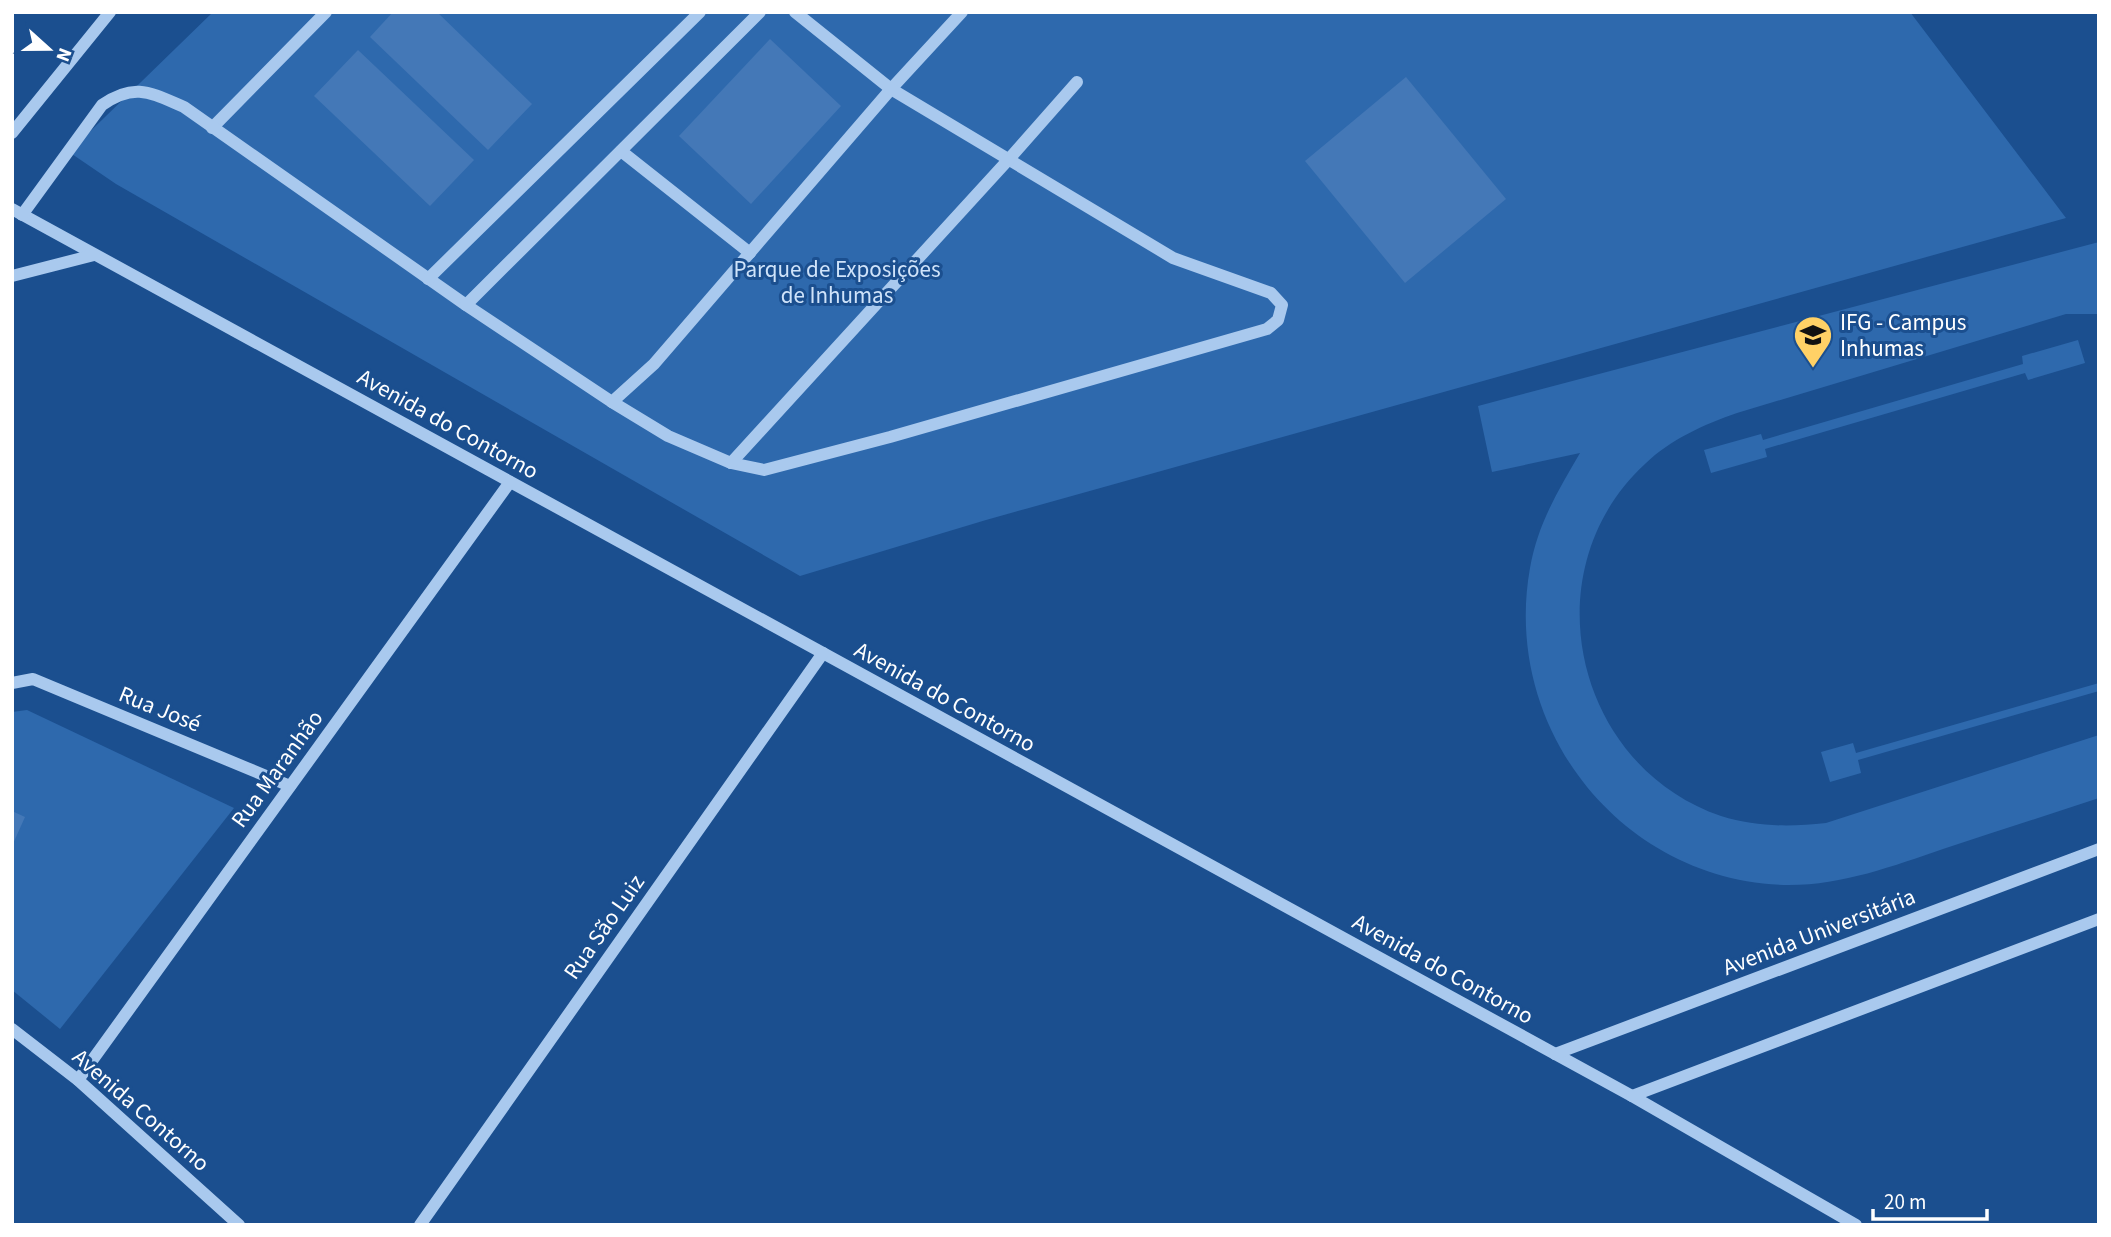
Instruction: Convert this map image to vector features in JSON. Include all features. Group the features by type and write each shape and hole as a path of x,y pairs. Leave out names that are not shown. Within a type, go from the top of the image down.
{"street":[{"path":"12,134 110,12"},
{"path":"212,128 326,12"},
{"path":"428,279 700,12"},
{"path":"466,306 760,12"},
{"path":"17,212 102,105 116,95 143,90 184,107 466,306 612,402 668,436 731,463 764,470 890,437 1267,329 1278,320 1282,305 1271,293 1173,258 891,89 794,12"},
{"path":"612,402 653,364 891,89 962,12"},
{"path":"731,463 1077,82"},
{"path":"621,151 750,253"},
{"name":"Avenida do Contorno","path":"17,212 1632,1096 1856,1225"},
{"path":"12,276 94,255"},
{"name":"Rua Maranhão","path":"78,1080 510,482"},
{"name":"Rua São Luiz","path":"420,1225 823,653"},
{"name":"Rua José","path":"12,683 33,680 290,786"},
{"name":"Avenida Universitária","path":"1555,1054 2099,849"},
{"path":"1632,1096 2099,919"},
{"name":"Avenida Contorno","path":"12,1029 78,1080 239,1225"}],"green space":[{"name":"Parque de Exposições de Inhumas","path":"213,12 1910,12 2066,218 986,520 800,576 116,184 69,152"},
{"path":"2099,242 2099,314 2066,314 1737,413 1700,428 1666,447 1645,464 1609,508 1588,557 1580,609 1585,661 1602,711 1631,755 1671,791 1721,816 1773,825 1826,823 2099,735 2099,798 1887,868 1809,884 1789,885 1729,877 1675,857 1627,827 1587,786 1556,739 1535,686 1526,628 1530,568 1538,536 1580,453 1492,472 1478,406"},
{"path":"2078,340 2085,363 2028,380 2025,373 1765,449 1767,457 1711,473 1704,450 1761,434 1763,440 2023,364 2022,356"},
{"path":"2099,683 2099,691 1858,760 1861,773 1830,782 1821,752 1853,743 1856,753"},
{"path":"27,710 234,808 60,1029 12,990 12,712"}],"building":[{"path":"393,12 437,12 532,104 488,150 370,37"},
{"path":"770,39 841,106 751,204 679,136"},
{"path":"358,50 474,160 430,206 314,96"},
{"path":"1406,77 1506,199 1405,283 1305,161"},
{"path":"12,811 25,817 12,846"}],"place":[{"name":"IFG - Campus Inhumas","path":"1813,369"}]}
